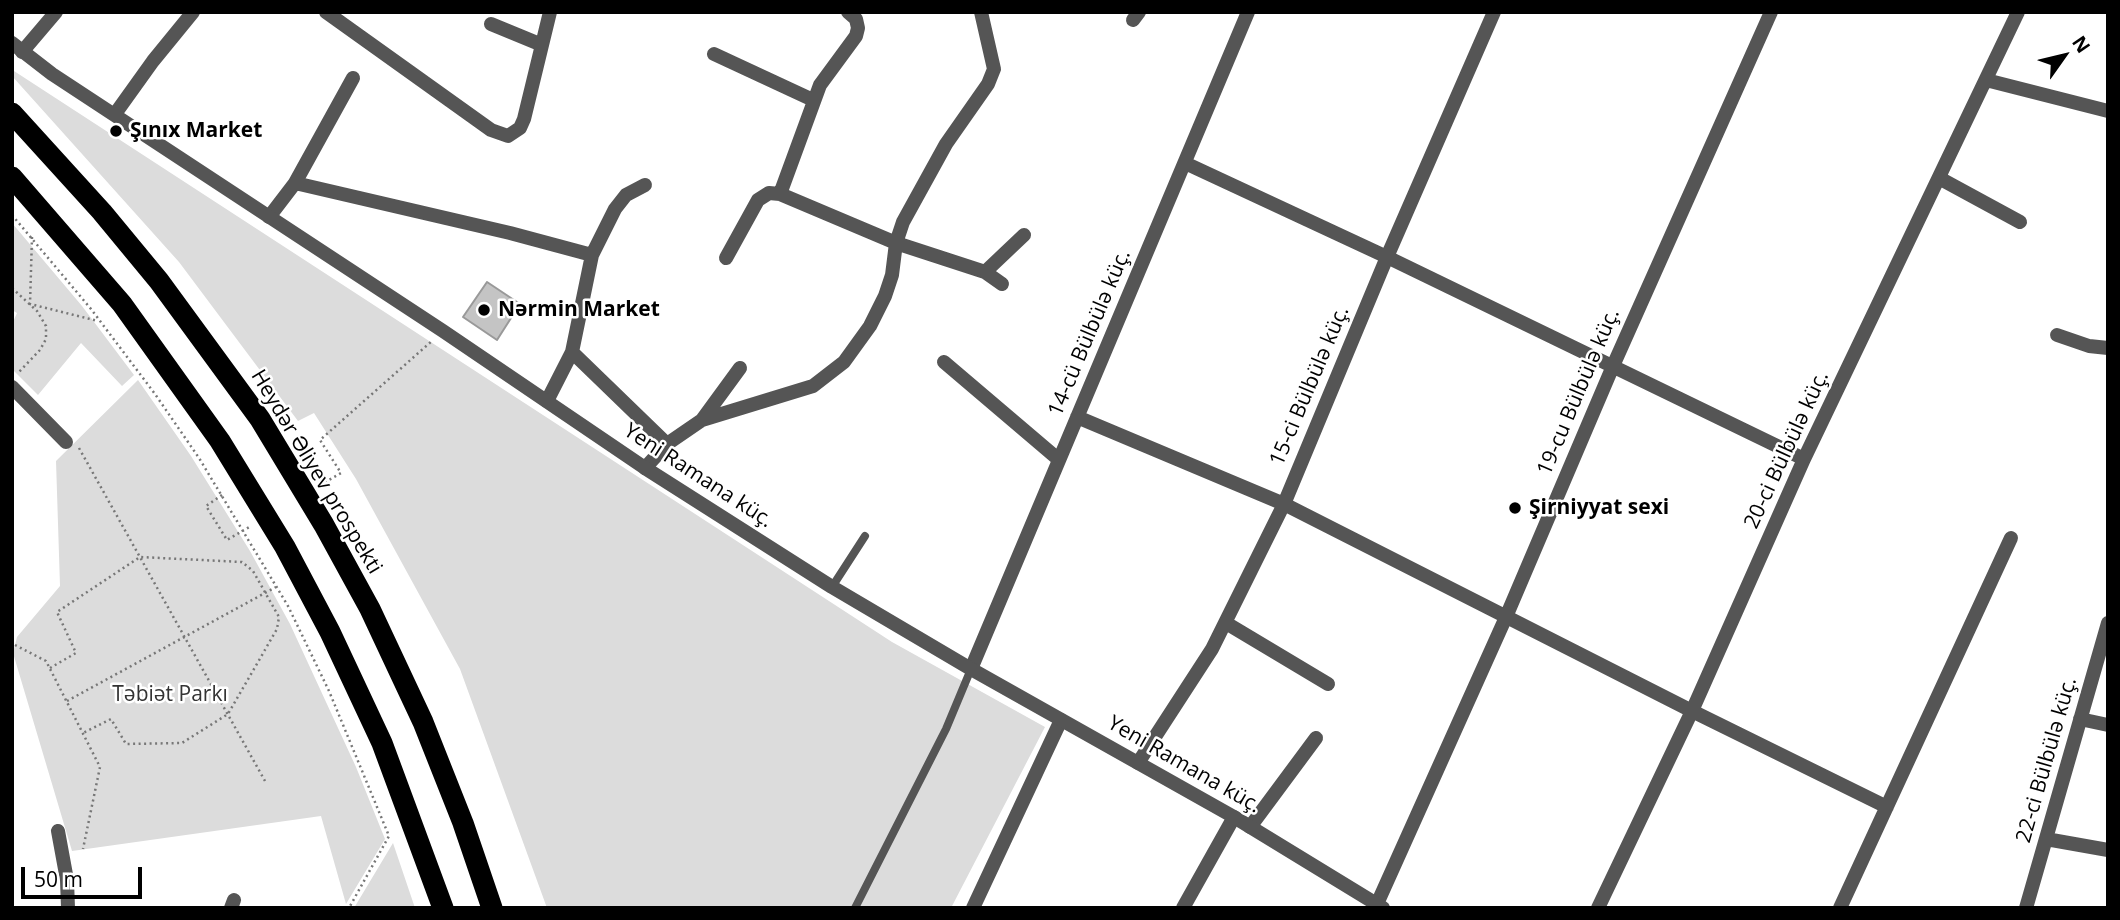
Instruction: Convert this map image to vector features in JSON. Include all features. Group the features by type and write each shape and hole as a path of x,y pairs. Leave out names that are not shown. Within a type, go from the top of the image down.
{"highway":[{"name":"Heydər Əliyev prospekti","path":"12,113 102,212 207,343 260,419 324,525 370,609 423,722 463,823 492,908"},
{"path":"12,177 137,325 220,441 285,547 330,632 382,743 443,908"}],"street":[{"path":"17,48 56,12"},
{"path":"115,114 193,12"},
{"path":"326,12 491,130 508,136 520,128 524,119 550,12"},
{"path":"780,194 820,85 856,36 856,19 848,12"},
{"path":"645,468 667,444 702,420 813,386 844,362 870,326 885,296 892,275 902,222 946,144 988,84 994,69 981,12"},
{"name":"15-ci Bülbülə küç.","path":"1138,763 1212,649 1284,504 1387,257 1494,12"},
{"name":"19-cu Bülbülə küç.","path":"1380,906 1613,366 1771,12"},
{"name":"20-ci Bülbülə küç.","path":"1598,908 1692,711 1804,459 2018,12"},
{"name":"14-cü Bülbülə küç.","path":"971,669 1246,13"},
{"path":"491,24 542,45"},
{"name":"Yeni Ramana küç.","path":"17,48 52,74 443,331 645,468 832,587 971,669 1234,817 1380,906"},
{"path":"714,54 813,100"},
{"path":"269,217 295,183 353,78"},
{"path":"1986,80 2108,111"},
{"path":"1185,163 1387,257 1804,459"},
{"path":"1939,178 2020,222"},
{"path":"295,183 592,255"},
{"path":"547,401 572,352 592,255 615,209 626,195 645,185"},
{"path":"726,258 758,200 769,193 780,194 897,243 985,272 1002,284"},
{"path":"985,272 1024,235"},
{"path":"2057,335 2089,346 2108,348"},
{"path":"572,352 667,444"},
{"path":"944,362 1058,459"},
{"path":"702,420 740,368"},
{"path":"12,388 71,442"},
{"path":"1077,417 1284,504 1887,807"},
{"path":"1840,908 2011,538"},
{"path":"1226,623 1328,684"},
{"name":"22-ci Bülbülə küç.","path":"2026,908 2108,623"},
{"path":"2080,719 2108,725"},
{"path":"973,908 1061,720"},
{"path":"1250,827 1317,738"},
{"path":"1183,908 1234,817"},
{"path":"58,831 67,880 68,908"},
{"path":"2046,839 2108,850"}],"lane":[{"path":"832,587 865,536"},
{"path":"855,908 946,729 971,669"}],"path":[{"path":"12,215 100,321 155,394 222,495 276,586 329,691 389,836 349,908"},
{"path":"30,304 32,237"},
{"path":"12,288 30,304 47,326 46,339 40,350 17,374 12,388"},
{"path":"30,304 100,321"},
{"path":"341,473 320,440 443,331"},
{"path":"71,442 140,557 265,782"},
{"path":"222,495 206,506 227,540"},
{"path":"50,668 76,653 57,612 140,557 242,562 253,571 266,592 279,622 228,715 182,743 126,744 111,719 83,733"},
{"path":"67,701 276,586"},
{"path":"15,646 46,661 100,767 83,849"}],"green space":[{"path":"14,71 892,642 1045,727 951,908 547,908 460,669 356,479 314,413 298,421 179,262 12,76"},
{"path":"12,223 82,306 134,375 122,386 81,343 38,395 12,369 12,324 17,313 12,310"},
{"name":"Təbiət Parkı","path":"138,380 191,456 250,551 290,624 356,767 385,839 346,904 321,816 72,851 13,653 17,637 60,586 56,461"},
{"path":"393,843 415,908 354,908"}],"building":[{"path":"487,282 520,304 497,340 463,317"}],"place":[{"name":"Şınıx Market","path":"116,131"},
{"name":"Nərmin Market","path":"484,310"},
{"name":"Şirniyyat sexi","path":"1515,508"}]}
